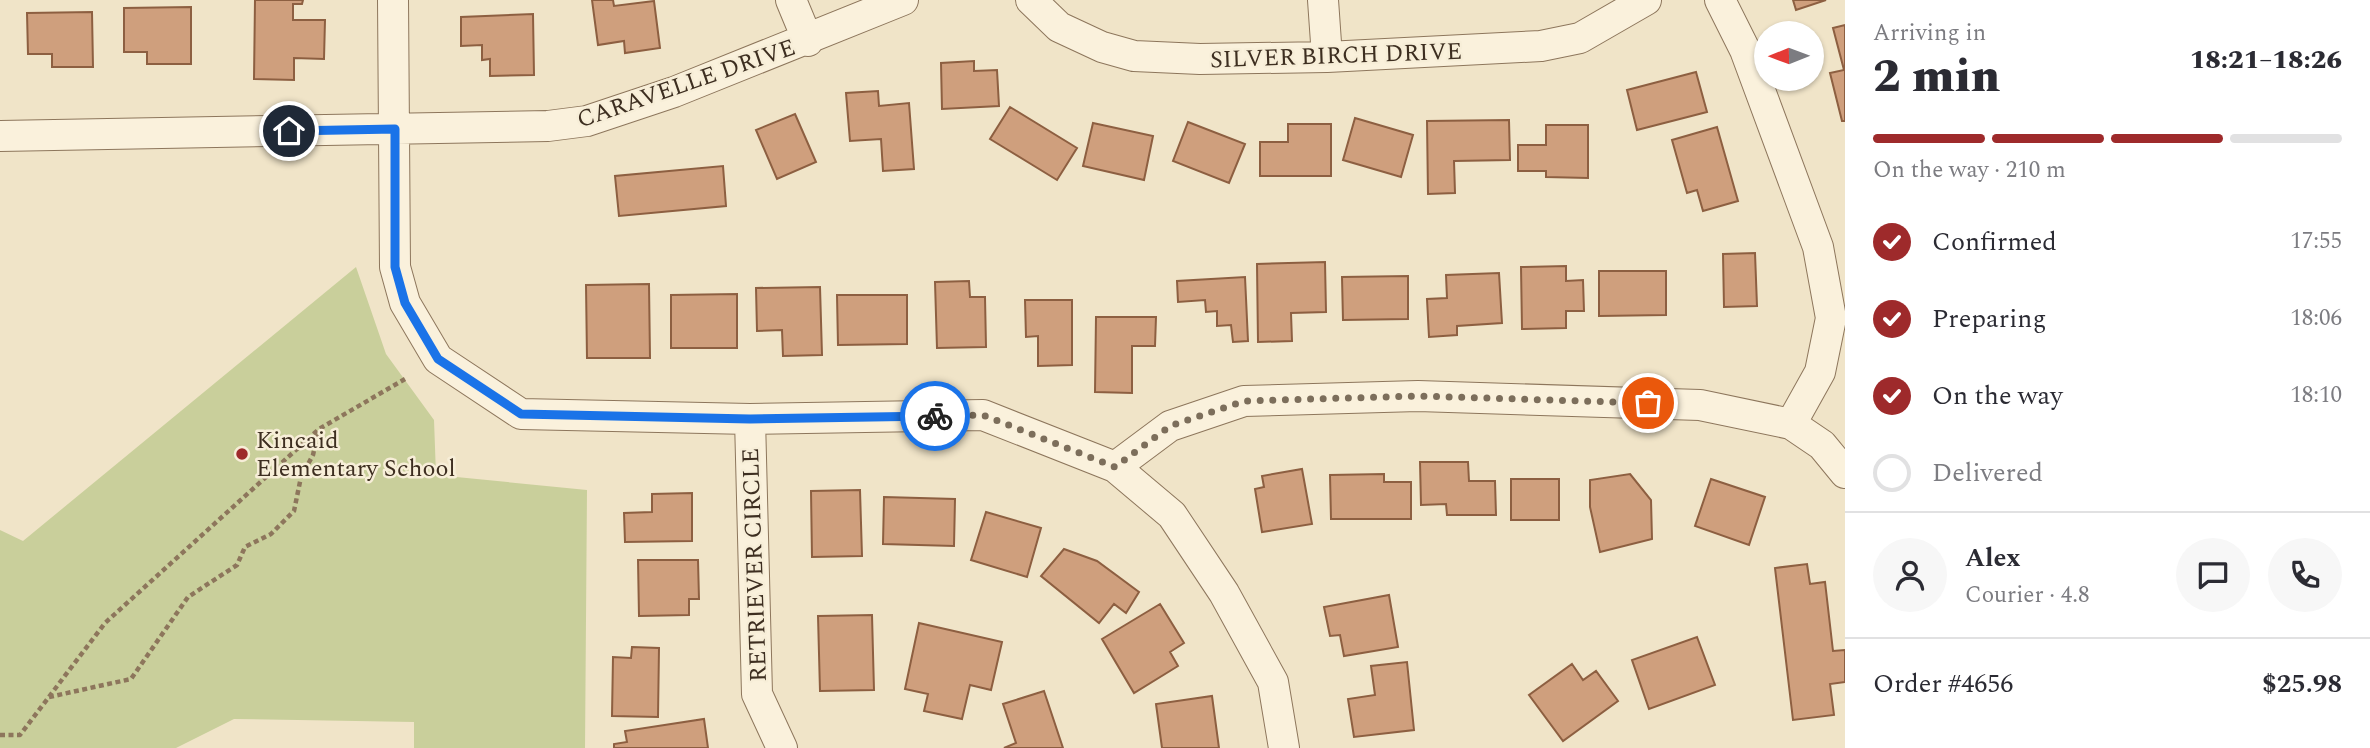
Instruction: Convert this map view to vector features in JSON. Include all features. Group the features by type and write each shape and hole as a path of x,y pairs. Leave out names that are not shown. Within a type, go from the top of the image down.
{"street":[{"path":"393,0 395,267 405,303 438,359 521,414 750,419 983,415 1115,467 1172,515 1224,593 1273,682 1284,748"},
{"path":"791,0 808,41"},
{"name":"CARAVELLE DRIVE","path":"0,136 548,126 587,121 674,92 808,41 902,0"},
{"name":"SILVER BIRCH DRIVE","path":"1031,0 1059,27 1102,47 1134,56 1200,60 1327,57 1541,46 1580,38 1646,0"},
{"path":"1323,0 1327,57"},
{"path":"1720,0 1745,50 1818,247 1831,318 1820,372 1791,424"},
{"path":"1115,467 1170,426 1244,401 1418,396 1700,405 1791,424 1822,445 1845,473"},
{"name":"RETRIEVER CIRCLE","path":"750,419 757,694 782,748"}],"path":[{"path":"0,735 20,735 106,623 319,429 405,379"},
{"path":"48,698 131,679 188,597 237,565 245,547 271,534 294,511 301,477 313,455 319,429"}],"green space":[{"name":"Kincaid Elementary School","path":"356,267 386,354 434,420 436,475 587,490 585,748 414,748 414,722 234,719 176,748 0,748 0,530 23,541"}],"building":[{"path":"255,0 303,0 302,4 293,4 293,20 325,20 324,59 294,58 294,80 254,79"},
{"path":"592,0 613,0 614,6 654,1 660,48 625,53 624,41 598,45"},
{"path":"1793,0 1826,0 1796,10"},
{"path":"191,7 191,64 147,64 147,52 124,52 124,8"},
{"path":"92,12 93,67 52,67 52,54 28,54 27,13"},
{"path":"533,14 534,75 490,76 490,59 482,60 482,45 461,46 461,17"},
{"path":"1845,25 1845,121 1842,121 1830,73 1844,70 1833,28"},
{"path":"974,61 974,71 997,70 999,106 942,109 941,63"},
{"path":"1696,72 1707,112 1637,130 1627,90"},
{"path":"878,91 879,106 909,103 914,169 883,171 881,139 850,141 846,93"},
{"path":"1010,107 1077,148 1057,180 990,139"},
{"path":"795,114 816,162 777,179 756,130"},
{"path":"1355,118 1413,135 1401,177 1343,160"},
{"path":"1509,120 1510,160 1454,161 1455,193 1428,194 1427,121"},
{"path":"1188,122 1245,144 1229,183 1173,161"},
{"path":"1093,123 1153,136 1144,180 1083,166"},
{"path":"1288,124 1331,124 1331,176 1260,176 1260,142 1288,142"},
{"path":"1546,125 1588,125 1588,178 1546,177 1546,171 1518,171 1518,145 1546,145"},
{"path":"1717,127 1738,201 1703,211 1697,190 1687,193 1672,140"},
{"path":"723,166 726,206 619,216 615,176"},
{"path":"1755,253 1757,306 1724,307 1723,254"},
{"path":"1325,262 1326,312 1291,313 1292,341 1258,342 1257,264"},
{"path":"1566,266 1566,281 1583,280 1584,311 1566,311 1566,328 1522,329 1521,267"},
{"path":"1599,271 1666,271 1666,315 1599,316"},
{"path":"1499,273 1502,323 1457,326 1457,335 1429,337 1427,299 1447,298 1446,275"},
{"path":"1408,276 1408,319 1343,320 1342,277"},
{"path":"1245,277 1248,341 1233,342 1231,325 1217,326 1217,311 1206,312 1205,300 1178,302 1177,281"},
{"path":"969,281 970,297 985,297 986,347 937,348 935,282"},
{"path":"649,284 650,358 587,358 586,285"},
{"path":"820,287 822,355 783,356 782,330 757,331 756,288"},
{"path":"737,294 737,348 671,348 671,295"},
{"path":"837,295 907,295 907,344 838,345"},
{"path":"1025,300 1072,300 1072,365 1038,366 1038,336 1026,337"},
{"path":"1096,317 1156,317 1155,346 1132,346 1132,393 1095,392"},
{"path":"1420,462 1468,462 1469,481 1495,481 1496,515 1447,515 1446,504 1421,505"},
{"path":"1302,469 1312,524 1262,532 1255,489 1264,487 1262,476"},
{"path":"1384,474 1384,482 1411,482 1411,519 1331,519 1330,475"},
{"path":"1630,474 1651,500 1652,539 1600,552 1590,507 1590,480"},
{"path":"1511,479 1559,479 1559,520 1511,520"},
{"path":"1711,479 1765,497 1749,545 1695,526"},
{"path":"860,490 862,556 812,557 811,491"},
{"path":"692,493 692,541 625,542 624,513 652,512 652,494"},
{"path":"884,497 955,499 954,546 883,544"},
{"path":"986,512 1041,528 1027,577 971,560"},
{"path":"1064,549 1097,561 1139,592 1126,613 1114,604 1099,623 1041,576"},
{"path":"638,560 698,560 699,599 689,599 689,615 639,616"},
{"path":"1807,564 1810,584 1825,582 1833,651 1845,650 1845,682 1830,684 1834,715 1793,720 1775,568"},
{"path":"1389,595 1398,647 1344,656 1340,635 1330,636 1324,607"},
{"path":"1160,604 1184,643 1170,652 1178,666 1134,693 1102,639"},
{"path":"872,615 874,690 820,691 818,616"},
{"path":"919,623 1002,642 991,690 970,685 962,719 924,711 928,694 905,689"},
{"path":"1697,637 1715,685 1649,709 1632,660"},
{"path":"632,647 659,648 658,717 612,716 613,657 631,658"},
{"path":"1407,662 1414,730 1354,737 1348,699 1375,695 1371,666"},
{"path":"1572,664 1583,680 1596,671 1618,701 1563,741 1529,695"},
{"path":"1044,691 1063,748 1004,748 1016,743 1003,704"},
{"path":"1212,696 1219,748 1162,748 1156,704"},
{"path":"704,719 708,748 614,748 614,744 627,742 625,731"}],"way so far":[{"path":"935,416 983,415 1115,467 1170,426 1244,401 1418,396 1648,403"}],"place":[{"name":"Kincaid Elementary School","path":"242,454"}],"route":[{"path":"289,131 395,129 395,267 405,303 438,359 521,414 750,419 935,416"}]}
